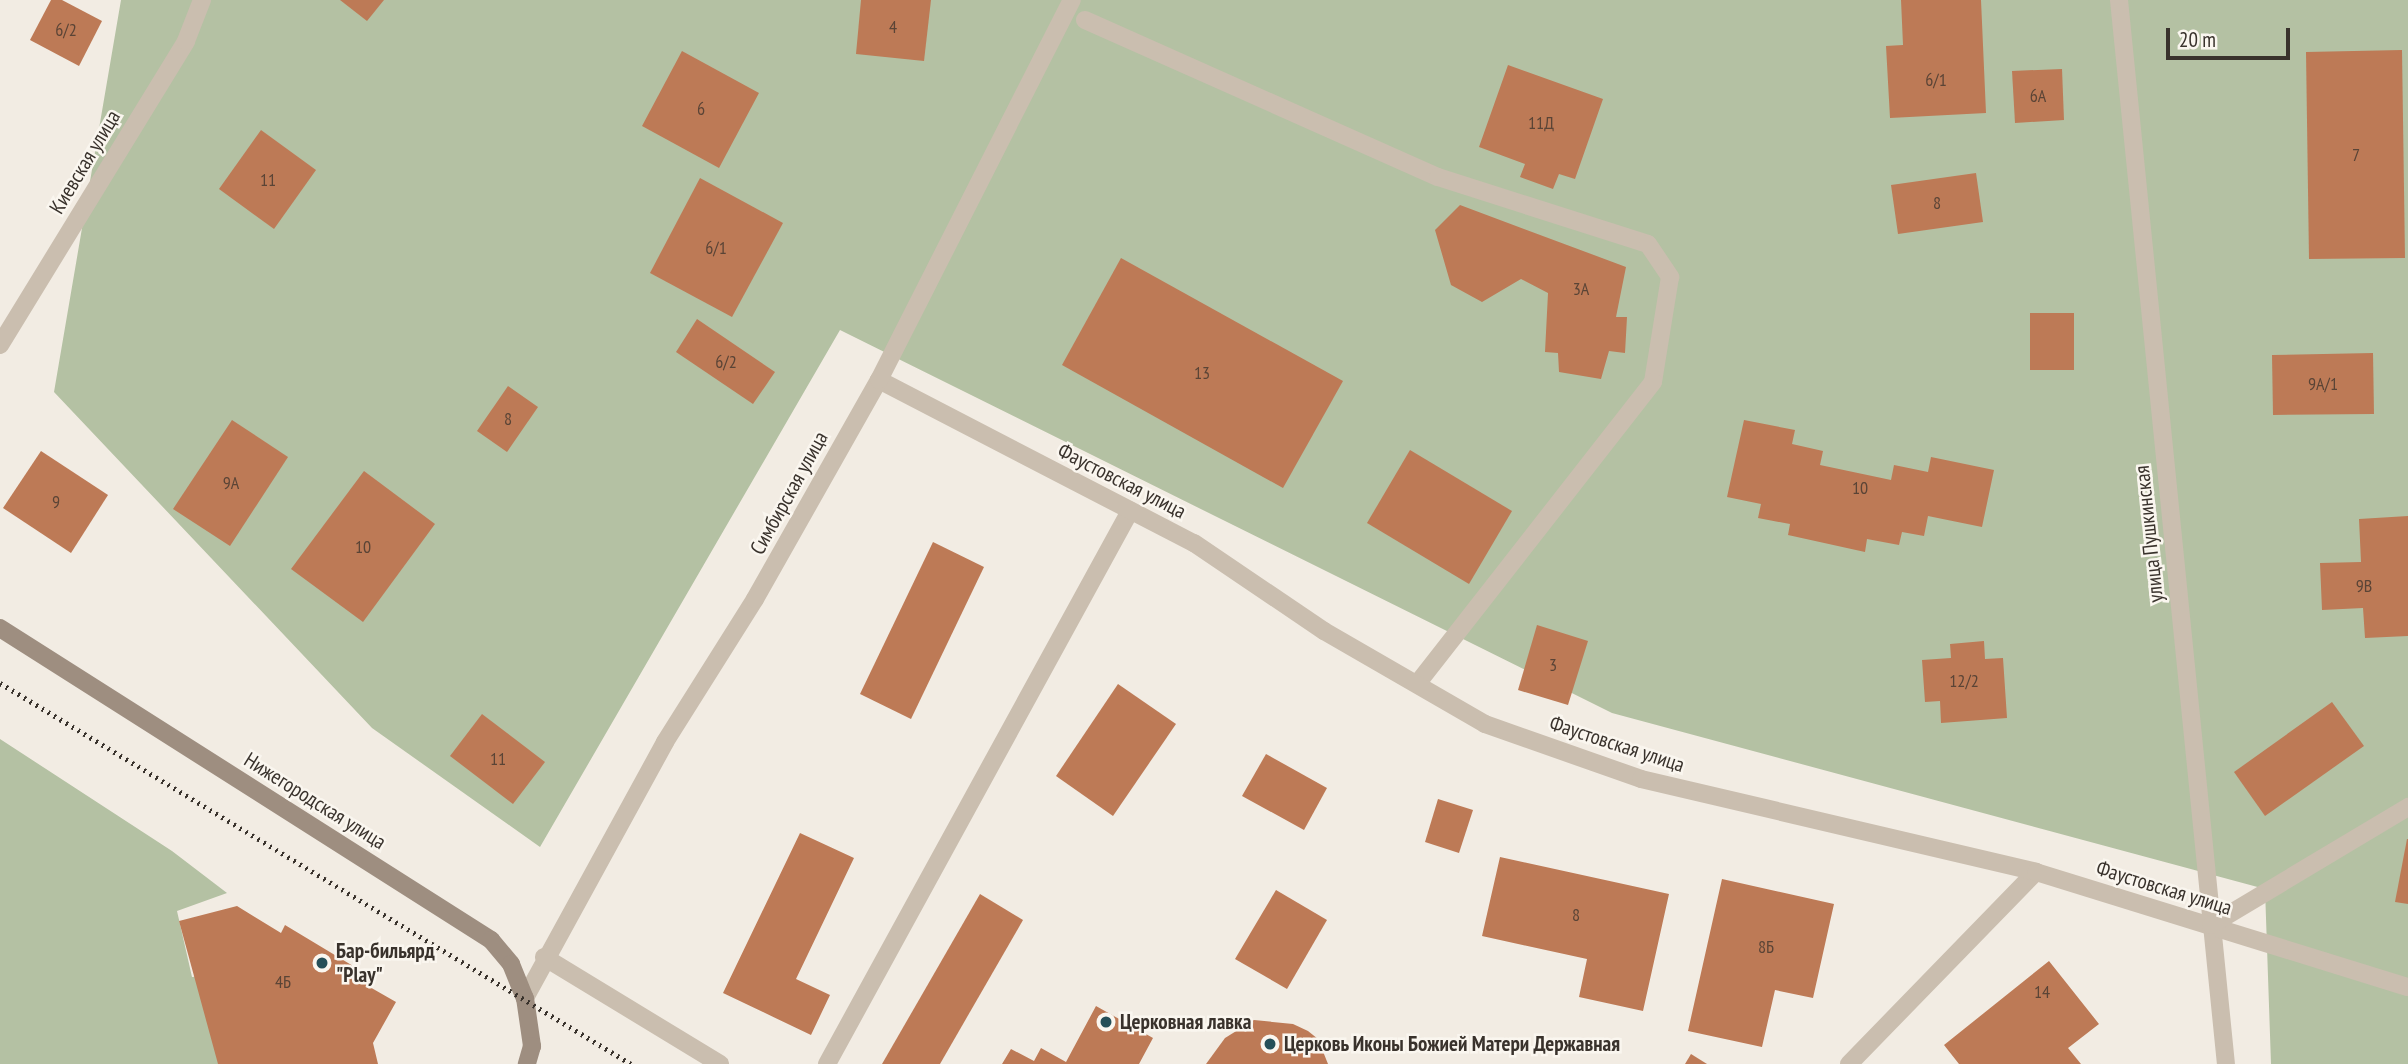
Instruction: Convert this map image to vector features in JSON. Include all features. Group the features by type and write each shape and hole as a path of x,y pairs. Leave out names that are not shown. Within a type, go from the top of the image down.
{"street":[{"name":"Киевская улица","path":"0,345 186,41 202,0"},
{"name":"Симбирская улица","path":"525,998 544,957 879,380 1072,0"},
{"name":"улица Пушкинская","path":"2119,0 2226,1064"},
{"path":"1085,20 1438,177 1648,244 1670,277 1653,382 1417,684"},
{"name":"Фаустовская улица","path":"879,380 1194,543 1324,631 1485,724 1641,779 2036,872 2408,987"},
{"path":"827,1064 1130,511"},
{"name":"Нижегородская улица","path":"0,628 491,940 511,964 525,998 532,1046 527,1064"},
{"path":"2211,925 2408,807"},
{"path":"1849,1064 2036,872"},
{"path":"544,957 720,1064"}],"green space":[{"path":"121,0 2408,0 2408,1064 2271,1064 2265,889 1612,713 840,330 540,847 372,728 54,392"},
{"path":"0,739 172,851 227,893 177,911 192,977 203,976 222,1064 0,1064"}],"building":[{"path":"51,0 62,0 102,21 79,66 30,40"},
{"path":"340,0 384,0 367,21"},
{"path":"861,0 931,0 924,61 856,54"},
{"path":"1901,0 1981,0 1986,113 1890,118 1886,46 1903,45"},
{"path":"2402,50 2405,258 2309,259 2306,52"},
{"path":"682,51 759,93 719,168 642,126"},
{"path":"1508,65 1603,99 1575,179 1559,174 1553,189 1520,177 1525,164 1479,147"},
{"path":"2062,69 2064,120 2015,123 2012,71"},
{"path":"261,130 316,170 274,229 219,189"},
{"path":"1976,173 1983,222 1898,234 1891,185"},
{"path":"700,178 783,223 732,317 650,273"},
{"path":"1460,205 1626,267 1616,317 1627,317 1625,353 1609,351 1601,379 1559,372 1558,353 1545,352 1548,293 1521,279 1482,302 1451,285 1435,230"},
{"path":"1121,258 1343,381 1283,488 1062,365"},
{"path":"2030,313 2074,313 2074,370 2030,370"},
{"path":"697,319 775,372 753,404 676,352"},
{"path":"2373,353 2374,414 2273,415 2272,355"},
{"path":"508,386 538,407 507,452 477,431"},
{"path":"232,420 288,457 230,546 173,509"},
{"path":"1744,420 1795,430 1792,444 1823,451 1820,465 1891,480 1894,465 1928,472 1931,457 1994,470 1982,527 1928,516 1924,536 1902,532 1899,545 1867,539 1865,552 1788,535 1790,524 1758,518 1761,504 1727,497"},
{"path":"1410,450 1512,511 1469,584 1367,523"},
{"path":"41,451 108,495 71,553 3,508"},
{"path":"364,471 435,524 363,622 291,569"},
{"path":"2408,516 2408,636 2365,638 2363,608 2322,610 2320,563 2361,562 2359,519"},
{"path":"933,542 984,567 911,719 860,694"},
{"path":"1537,625 1588,641 1568,705 1518,690"},
{"path":"1984,641 1985,659 2003,658 2007,718 1941,723 1940,701 1925,702 1922,660 1951,658 1950,644"},
{"path":"1118,684 1176,724 1113,816 1056,776"},
{"path":"2332,702 2364,746 2265,816 2234,772"},
{"path":"482,714 545,762 513,804 450,756"},
{"path":"1266,754 1327,788 1304,830 1242,796"},
{"path":"1438,799 1473,810 1459,853 1425,842"},
{"path":"800,833 854,858 796,979 830,995 811,1035 723,993"},
{"path":"2408,839 2408,904 2395,902"},
{"path":"1500,857 1669,894 1643,1011 1579,997 1587,959 1482,936"},
{"path":"1722,879 1834,904 1813,998 1775,990 1762,1047 1688,1031"},
{"path":"1276,890 1327,920 1287,989 1235,959"},
{"path":"980,894 1023,920 940,1064 882,1064"},
{"path":"237,906 281,933 285,925 373,978 368,986 396,1002 373,1043 378,1064 218,1064 179,921"},
{"path":"2049,961 2099,1024 2068,1048 2081,1064 1959,1064 1944,1045"},
{"name":"Церковная лавка","path":"1096,1006 1153,1038 1139,1064 1002,1064 1011,1049 1034,1061 1041,1048 1066,1062"},
{"name":"Церковь Иконы Божией Матери Державная","path":"1254,1020 1293,1024 1308,1031 1318,1039 1328,1064 1206,1064 1225,1038"},
{"path":"1691,1054 1707,1064 1685,1064"}],"railway":[{"path":"0,683 631,1064"}],"place":[{"name":"Бар-бильярд \"Play\"","path":"322,963"},
{"name":"Церковная лавка","path":"1106,1022"},
{"name":"Церковь Иконы Божией Матери Державная","path":"1270,1044"}]}
